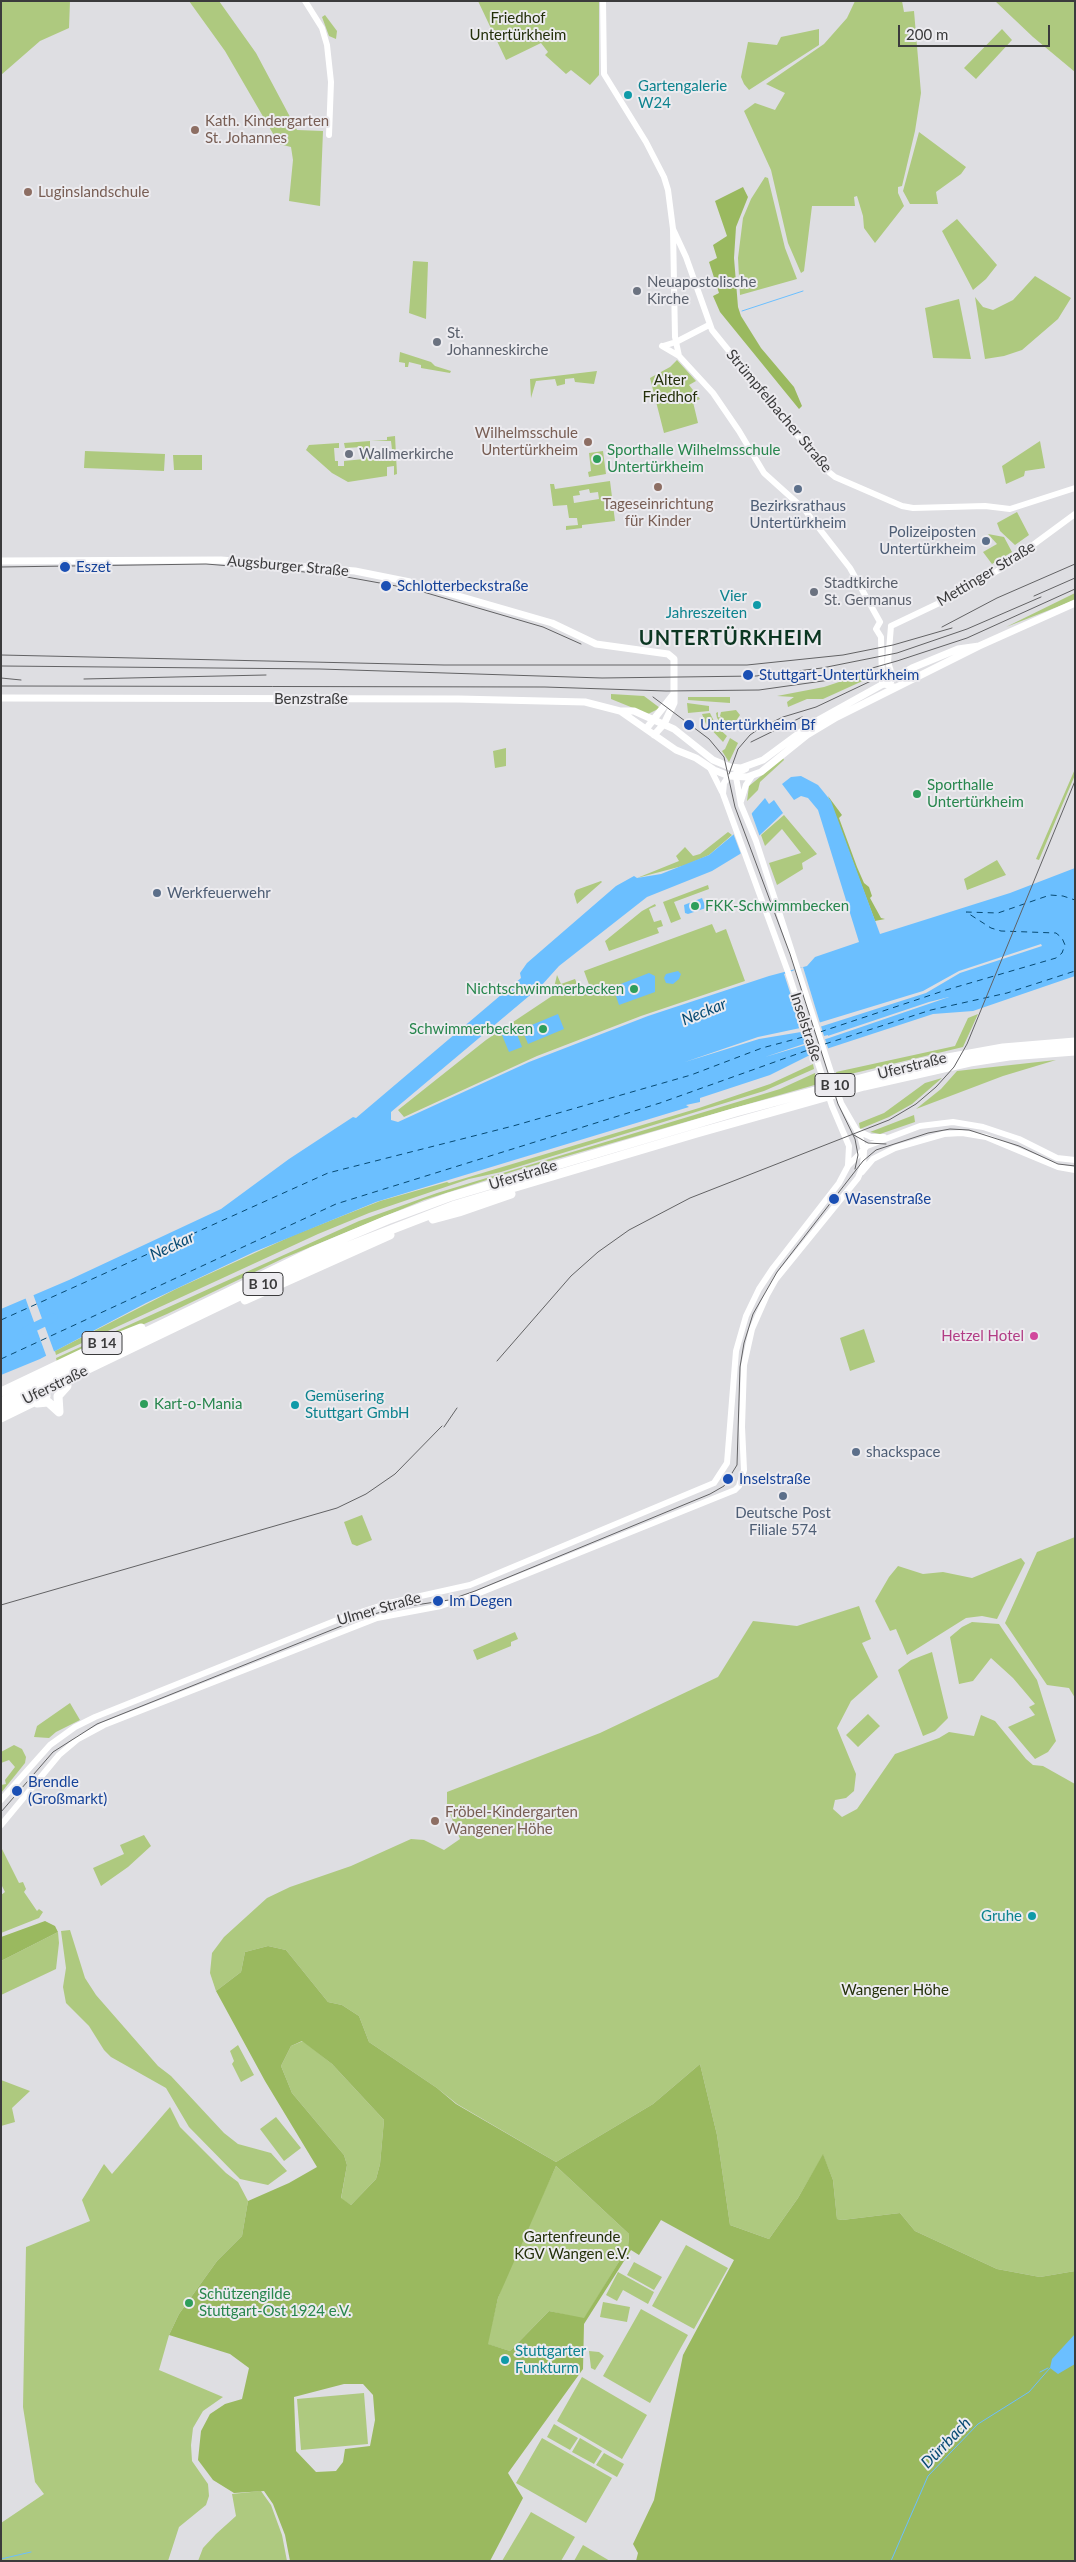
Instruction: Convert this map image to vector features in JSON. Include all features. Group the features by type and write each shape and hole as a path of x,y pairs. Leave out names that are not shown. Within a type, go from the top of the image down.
{"highway":[{"name":"Uferstraße","path":"1,1402 319,1249 387,1220 449,1197 736,1112 920,1063 1003,1048 1075,1042"},
{"name":"Uferstraße","path":"1,1411 323,1256 455,1205 782,1108 923,1072 1009,1056 1075,1051"},
{"path":"1,1418 333,1258 421,1223 459,1212 525,1188 535,1181"},
{"name":"B 14","path":"1,1392 108,1341 145,1326 154,1327"},
{"path":"24,1406 45,1401 54,1405 59,1412 58,1396 67,1386"}],"main road":[{"name":"Augsburger Straße","path":"1,561 200,559 355,571 410,582 545,621 596,644 668,654 674,659 673,695"},
{"path":"724,765 738,768 753,765 770,756 813,723 889,685 1075,603"},
{"path":"732,776 752,776 766,768 819,727 883,693 893,678 950,653 978,646"},
{"path":"646,729 673,695"},
{"path":"654,735 664,724 674,703 673,695"},
{"name":"Benzstraße","path":"1,698 585,702 620,711 634,711 664,724 687,738 710,758 724,765 732,776"},
{"name":"Benzstraße","path":"620,711 654,735 709,767 732,776"}],"street":[{"path":"305,1 322,28 327,45 331,82 329,135"},
{"path":"603,1 604,74 646,142 664,177 670,197 673,229 676,342 679,356"},
{"name":"Strümpfelbacher Straße","path":"673,229 686,257 709,325 824,468 835,478 913,508 985,506 1010,509 1075,488"},
{"path":"674,256 680,253 686,257"},
{"path":"709,325 676,342 662,346 679,356 722,406 764,473 804,509 850,568 880,622"},
{"name":"Mettinger Straße","path":"891,626 954,596 999,570 1075,514"},
{"path":"880,622 888,622 891,626 888,662 893,678"},
{"path":"880,622 876,631 881,637 889,685"},
{"path":"881,637 889,636"},
{"path":"723,793 724,783 732,776 753,765"},
{"name":"Inselstraße","path":"709,767 723,793 758,887 832,1106 849,1146 848,1166"},
{"name":"Inselstraße","path":"732,776 741,805 756,841 833,1078 842,1103 857,1130 862,1152"},
{"path":"741,805 743,792 752,776"},
{"path":"723,793 726,784 733,784 741,805"},
{"path":"758,887 767,892 772,890"},
{"path":"848,1166 862,1152 885,1137 924,1125 953,1122 983,1127 1019,1140 1057,1158 1075,1160"},
{"path":"857,1130 868,1136 885,1137"},
{"path":"860,1176 877,1157 895,1148 934,1137 970,1134 1002,1143 1058,1167 1075,1170"},
{"path":"849,1146 877,1157"},
{"path":"860,1176 862,1152"},
{"name":"Ulmer Straße","path":"1,1800 37,1757 67,1732 95,1717 342,1618 389,1603 470,1585 706,1488 717,1481 724,1470 727,1460 736,1351 746,1316 759,1289 773,1268 845,1174 848,1166"},
{"name":"Ulmer Straße","path":"1,1824 46,1769 68,1746 90,1731 198,1686 377,1618 441,1606 477,1594 735,1490 742,1480 744,1365 747,1347 759,1311 776,1279 838,1206 860,1176"}],"green space":[{"path":"1,1 70,1 69,28 40,41 1,75"},
{"path":"189,1 219,1 256,53 297,130 323,131 320,206 289,201 293,160 291,147 279,144 225,51"},
{"name":"Friedhof Untertürkheim","path":"478,1 599,1 599,75 590,85 571,70 566,74 545,55 548,52 541,43 506,60"},
{"path":"855,1 902,1 904,12 914,11 921,93 915,131 902,186 898,187 898,193 904,206 875,243 864,228 863,216 857,196 854,197 855,206 812,206 804,271 801,273 788,243 771,170 744,111 755,103 775,110 785,93 766,84 824,44 847,18"},
{"path":"995,1 1075,1 1075,72 1033,37"},
{"path":"325,15 337,31 336,39 329,36 322,17"},
{"path":"819,29 819,45 749,90 744,84 741,77 748,42 777,45 781,37"},
{"path":"1002,29 1012,40 976,79 964,68"},
{"path":"919,132 966,167 961,174 936,192 938,204 910,204 903,191"},
{"path":"765,177 768,178 785,248 797,279 740,295 738,258 743,218 751,199"},
{"path":"743,187 748,197 736,227 734,258 738,307 741,316 761,348 794,387 802,406 799,409 720,312 713,296 719,293 709,262 717,258 713,245 727,236 715,201"},
{"path":"957,219 997,265 986,279 973,290 942,231"},
{"path":"413,261 428,262 426,319 409,313"},
{"path":"1035,276 1071,298 1058,319 1022,350 1004,356 985,359 975,297 983,307 993,310 1013,300"},
{"path":"959,299 971,359 933,358 925,308"},
{"path":"400,352 451,371 450,373 421,368 421,365 409,362 408,367 405,367 405,363 399,362"},
{"name":"Alter Friedhof","path":"677,360 696,381 689,385 700,399 693,402 698,423 664,433 650,378 670,367"},
{"path":"597,371 594,384 575,382 574,378 565,379 565,384 557,386 555,379 536,381 531,398 530,379"},
{"path":"395,436 397,474 394,475 394,466 387,467 387,476 348,482 332,473 306,450 309,445 339,443 339,448 334,448 335,461 338,461 338,466 344,466 344,461 364,459 363,447 345,448 344,443 370,441 370,449 375,450 376,457 393,458 391,441 371,441 387,440 387,437"},
{"path":"1040,441 1045,468 1025,471 1024,476 1006,484 1002,466"},
{"path":"85,451 165,454 164,471 84,468"},
{"name":"Sporthalle Wilhelmsschule Untertürkheim","path":"603,451 606,474 589,477 588,472 591,471 589,453"},
{"path":"173,455 202,455 202,470 174,470"},
{"path":"610,481 612,497 607,498 608,505 613,505 615,521 582,525 582,528 566,530 566,526 578,525 577,518 569,518 567,505 553,506 550,484 554,484 555,489","holes":["589,489 590,493 598,492 599,499 574,503 573,496 580,495 579,491"]},
{"path":"1017,512 1029,535 1015,545 1000,531 997,523"},
{"path":"988,534 1004,537 1012,552 992,564 983,552 997,544"},
{"path":"1075,593 1075,600 1006,627 1069,596"},
{"path":"875,670 867,679 823,699 807,699 788,707 787,702 794,697 777,696 824,687"},
{"path":"611,694 644,696 660,708 648,714 611,699"},
{"path":"688,697 730,697 730,703 688,700"},
{"path":"687,703 709,706 709,711 688,713"},
{"path":"736,710 740,715 730,730 721,723 717,718 716,713 718,712 718,717 722,718 720,716 721,712"},
{"path":"710,713 717,727 727,736 723,742 706,724 702,714"},
{"path":"730,738 738,743 729,762 722,751 725,749"},
{"path":"506,748 506,766 495,768 493,751"},
{"path":"783,758 784,760 760,782 758,790 747,801 749,786"},
{"path":"1075,769 1075,775 1039,860 1036,859"},
{"path":"828,796 842,815 839,818 857,867 864,883 869,887 872,896 870,898 881,918 885,919 875,921"},
{"path":"784,815 817,854 802,863 803,869 777,885 769,863 801,853 782,829 765,846 761,835"},
{"path":"728,832 732,835 709,855 686,865 637,878 679,861 676,856 685,847 693,856 700,854"},
{"path":"997,860 1006,875 967,890 964,879"},
{"path":"601,881 577,904 574,894 576,890"},
{"path":"708,885 709,889 674,902 681,919 671,923 663,902"},
{"path":"655,904 656,906 649,909 654,922 661,920 663,926 657,928 659,933 609,951 605,941 642,911"},
{"path":"712,924 716,933 726,929 745,981 641,1016 537,1056 404,1117 398,1110 486,1040 552,996 557,975 561,984 575,979 582,995 591,990 584,971"},
{"path":"978,1014 963,1047 838,1077 836,1072 955,1046 968,1018"},
{"path":"1056,1060 1003,1076 916,1109 941,1089 957,1071"},
{"path":"813,1064 814,1069 764,1091 501,1172 469,1179 369,1213 318,1234 56,1355 55,1351 176,1289 294,1235 380,1201 449,1183 699,1108 770,1084"},
{"path":"815,1073 818,1084 518,1170 424,1200 284,1258 167,1314 57,1362 56,1358 359,1221 437,1193 780,1089"},
{"path":"942,1078 912,1104 889,1117 860,1129 859,1123 884,1113 925,1083"},
{"path":"914,1115 915,1122 880,1134 870,1132"},
{"path":"864,1329 875,1362 850,1371 840,1338"},
{"path":"362,1515 372,1540 357,1546 352,1544 344,1522"},
{"path":"1075,1537 1075,1698 1069,1688 1047,1685 1005,1623 1037,1552"},
{"path":"1021,1558 1025,1563 997,1619 982,1616 966,1618 907,1655 896,1629 890,1631 875,1601 898,1566 923,1574 943,1572 972,1578"},
{"name":"Wangener Höhe","path":"859,1606 871,1639 862,1643 878,1677 851,1701 837,1728 856,1774 854,1791 846,1798 835,1800 833,1809 842,1817 857,1809 895,1754 939,1738 949,1732 974,1736 981,1715 995,1721 1033,1765 1043,1766 1075,1784 1075,2271 1040,2277 997,2269 915,2231 900,2213 837,2219 833,2180 823,2155 798,2198 769,2239 730,2225 717,2135 700,2064 653,2104 556,2162 457,2104 437,2088 369,2042 359,2016 342,2005 328,2002 286,1950 268,1946 245,1952 241,1972 216,1991 210,1973 212,1953 224,1937 267,1898 290,1887 351,1866 411,1839 424,1840 444,1850 460,1839 447,1806 447,1792 600,1733 718,1677 753,1621 797,1626"},
{"path":"972,1622 999,1624 1037,1680 1056,1741 1048,1752 1035,1759 1008,1727 1035,1715 1029,1707 1035,1704 1013,1678 991,1658 973,1681 959,1684 950,1637 962,1627"},
{"path":"515,1632 518,1639 511,1642 511,1646 477,1660 473,1650"},
{"path":"932,1652 948,1718 935,1731 923,1736 898,1670 911,1660"},
{"path":"70,1703 80,1720 56,1732 49,1738 34,1737 37,1726"},
{"path":"868,1714 880,1726 858,1747 846,1735"},
{"path":"14,1745 22,1749 26,1757 25,1763 1,1793 1,1785 6,1784 5,1780 15,1767 9,1760 1,1763 1,1752"},
{"path":"144,1835 151,1846 128,1867 101,1886 93,1868 124,1854 120,1845"},
{"path":"1,1847 19,1883 23,1882 26,1889 24,1892 37,1911 39,1909 43,1912 39,1918 1,1933 1,1895 5,1892 1,1884"},
{"path":"45,1921 55,1926 58,1932 1,1961 1,1937"},
{"path":"70,1930 85,1978 96,1995 158,2066 171,2076 224,2133 238,2144 271,2153 287,2171 268,2185 240,2179 189,2127 166,2088 111,2057 104,2050 89,2026 66,2003 63,1987 66,1968 61,1931"},
{"path":"58,1932 59,1943 56,1969 1,1995 1,1961"},
{"path":"268,1946 286,1950 328,2002 342,2005 359,2016 369,2042 437,2088 456,2104 556,2162 653,2104 700,2064 717,2135 730,2225 769,2239 798,2198 823,2154 833,2180 837,2219 900,2213 915,2231 997,2269 1040,2277 1075,2271 1075,2561 636,2561 638,2553 633,2544 654,2500 683,2355 734,2260 661,2220 639,2255 631,2250 584,2324 583,2369 508,2473 523,2498 490,2561 290,2561 285,2535 273,2504 264,2491 234,2493 213,2480 198,2460 201,2431 210,2414 225,2404 242,2399 249,2368 230,2354 169,2335 179,2314 217,2261 242,2236 248,2201 289,2183 317,2167 265,2081 216,1991 241,1972 245,1952","holes":["302,2041 332,2064 384,2120 380,2164 376,2179 351,2205 341,2198 347,2165 344,2155 292,2093 281,2066 291,2046","556,2166 629,2234 628,2247 584,2318 549,2311 510,2351 488,2344 498,2298","344,2384 363,2384 373,2395 375,2420 370,2446 345,2449 343,2462 336,2471 316,2472 296,2451 294,2397"]},
{"path":"303,2041 332,2064 384,2120 380,2164 376,2179 351,2205 341,2199 347,2165 344,2155 292,2093 281,2066 291,2046"},
{"path":"238,2045 254,2075 241,2082 232,2064 234,2061 230,2051"},
{"path":"1,2080 30,2091 12,2108 15,2122 1,2126"},
{"path":"170,2107 180,2127 226,2173 238,2182 248,2201 242,2236 217,2261 179,2314 169,2335 159,2370 223,2397 203,2411 193,2428 192,2461 208,2484 209,2496 206,2505 179,2527 168,2561 1,2561 1,2523 44,2494 35,2482 23,2407 26,2247 90,2221 82,2200 104,2164 112,2174"},
{"path":"276,2117 301,2148 284,2161 260,2129"},
{"name":"Gartenfreunde KGV Wangen e.V.","path":"556,2166 629,2234 628,2247 584,2319 549,2311 510,2351 487,2344 498,2298 510,2266"},
{"path":"686,2245 728,2268 694,2329 652,2306"},
{"path":"634,2262 662,2277 654,2290 627,2275"},
{"path":"618,2272 654,2292 648,2304 623,2290 617,2301 606,2295"},
{"path":"603,2302 630,2307 627,2322 600,2317"},
{"path":"641,2309 688,2335 650,2403 603,2376"},
{"path":"589,2351 599,2352 604,2356 595,2370 591,2368"},
{"path":"582,2377 647,2415 622,2459 557,2421"},
{"path":"364,2393 368,2444 301,2450 297,2399"},
{"path":"554,2424 578,2438 570,2450 547,2437"},
{"path":"542,2438 612,2478 586,2523 516,2483"},
{"path":"580,2438 602,2451 594,2464 572,2452"},
{"path":"604,2453 624,2464 617,2477 596,2465"},
{"path":"261,2491 271,2505 282,2535 287,2561 198,2561 203,2548 236,2516 232,2494"},
{"path":"531,2512 575,2537 561,2561 502,2561"},
{"path":"583,2545 610,2561 574,2561"}],"water":[{"path":"801,776 818,785 831,801 880,934 1010,893 1075,868 1075,976 973,1011 933,1014 814,1053 770,1075 700,1098 700,1102 686,1105 689,1107 376,1202 254,1252 146,1303 40,1359 1,1375 1,1309 69,1280 221,1209 289,1159 353,1117 356,1118 521,978 520,973 527,963 616,886 634,876 637,878 661,874 709,855 733,835 765,798 769,804 774,800 783,813 740,854 712,871 647,897 559,966 541,986 391,1112 391,1120 398,1122 529,1062 648,1016 769,976 807,966 815,957 859,942 818,810 808,798 801,796 794,800 782,784 791,777","holes":["1041,944 1042,946 960,973 926,993 807,1031 759,1039 685,1062 758,1037 805,1027 923,991 959,971","949,997 829,1038 765,1057 929,1002"]},
{"name":"FKK-Schwimmbecken","path":"702,898 706,908 688,914 685,913 684,905"},
{"path":"678,971 681,974 679,979 673,984 666,983 664,978 666,974"},
{"name":"Nichtschwimmerbecken","path":"649,973 655,976 655,992 619,1005 613,987"},
{"name":"Schwimmerbecken","path":"558,1014 564,1029 528,1044 522,1029"},
{"path":"515,1029 522,1047 509,1052 502,1035"},
{"path":"1075,2334 1075,2364 1058,2374 1050,2368 1052,2359"}],"pier":[{"path":"751,812 760,837 741,854 733,833"},
{"path":"803,967 824,1036 828,1035 825,1039 829,1051 811,1057 784,974"},
{"path":"33,1294 55,1354 47,1358 25,1297"}],"waterway":[{"path":"742,311 803,291"},
{"name":"Neckar","path":"26,1331 53,1318"},
{"name":"Dürrbach","path":"1040,2372 1048,2368"},
{"name":"Dürrbach","path":"891,2561 928,2476 978,2424 1029,2392 1050,2368"},
{"path":"1,2559 31,2552"}],"ferry route":[{"path":"820,1032 946,990 1056,958 1062,953 1065,945 1062,938 1056,933 1001,931 991,928 966,912 998,913 1050,895 1063,896 1075,900"},
{"path":"825,1044 931,1010 1007,993 1075,971"},
{"path":"1,1320 328,1173 513,1126 691,1075 762,1048 807,1036"},
{"path":"1,1359 336,1204 660,1103 811,1049"}],"tram line":[{"path":"1,567 206,564 330,574 413,589 543,627 581,644"},
{"path":"729,774 738,749 750,735 760,728 783,717 816,707 871,681"},
{"path":"653,697 709,739 724,757 735,807 790,954 838,1104 855,1139 858,1155 855,1169"},
{"path":"751,742 802,717"},
{"path":"1,1812 53,1752 97,1724 364,1617 395,1608 449,1600 475,1591 710,1494 724,1486 737,1465 740,1367 744,1343 753,1314 777,1272 863,1161 876,1150 928,1133 950,1129 969,1130 1019,1146 1058,1164 1075,1166"},
{"path":"852,1134 868,1143 886,1144"}],"railway":[{"path":"942,627 997,598 1075,564"},
{"path":"1034,596 1075,578"},
{"path":"1,686 545,687 666,691 759,690 830,680 897,661 967,638 1075,589"},
{"path":"1,666 320,669 602,678 756,676 822,668 897,653 967,629 1041,597"},
{"path":"1,655 444,665 747,665 843,655 893,645 952,628"},
{"path":"84,679 266,675"},
{"path":"1,678 21,680"},
{"path":"497,1361 571,1276 598,1252 629,1230 690,1198 889,1120 916,1104 936,1087 954,1067 967,1044 1075,781"},
{"path":"444,1427 457,1408"},
{"path":"1,1605 337,1508 366,1494 395,1474 442,1426"}],"place":[{"name":"Gartengalerie W24","path":"628,95"},
{"name":"Kath. Kindergarten St. Johannes","path":"195,130"},
{"name":"Luginslandschule","path":"28,192"},
{"name":"Neuapostolische Kirche","path":"637,291"},
{"name":"St. Johanneskirche","path":"437,342"},
{"name":"Wilhelmsschule Untertürkheim","path":"588,442"},
{"name":"Wallmerkirche","path":"349,454"},
{"name":"Sporthalle Wilhelmsschule Untertürkheim","path":"597,459"},
{"name":"Tageseinrichtung für Kinder","path":"658,487"},
{"name":"Bezirksrathaus Untertürkheim","path":"798,489"},
{"name":"Polizeiposten Untertürkheim","path":"986,541"},
{"name":"Eszet","path":"65,567"},
{"name":"Schlotterbeckstraße","path":"386,586"},
{"name":"Stadtkirche St. Germanus","path":"814,592"},
{"name":"Vier Jahreszeiten","path":"757,605"},
{"name":"Stuttgart-Untertürkheim","path":"748,675"},
{"name":"Untertürkheim Bf","path":"689,725"},
{"name":"Sporthalle Untertürkheim","path":"917,794"},
{"name":"Werkfeuerwehr","path":"157,893"},
{"name":"FKK-Schwimmbecken","path":"695,906"},
{"name":"Nichtschwimmerbecken","path":"634,989"},
{"name":"Schwimmerbecken","path":"543,1029"},
{"name":"Wasenstraße","path":"834,1199"},
{"name":"Hetzel Hotel","path":"1034,1336"},
{"name":"Kart-o-Mania","path":"144,1404"},
{"name":"Gemüsering Stuttgart GmbH","path":"295,1405"},
{"name":"shackspace","path":"856,1452"},
{"name":"Inselstraße","path":"728,1479"},
{"name":"Deutsche Post Filiale 574","path":"783,1496"},
{"name":"Im Degen","path":"438,1601"},
{"name":"Brendle (Großmarkt)","path":"17,1791"},
{"name":"Fröbel-Kindergarten Wangener Höhe","path":"435,1821"},
{"name":"Gruhe","path":"1032,1916"},
{"name":"Schützengilde Stuttgart-Ost 1924 e.V.","path":"189,2303"},
{"name":"Stuttgarter Funkturm","path":"505,2360"}],"district":[{"name":"UNTERTÜRKHEIM","path":"731,639"}]}
